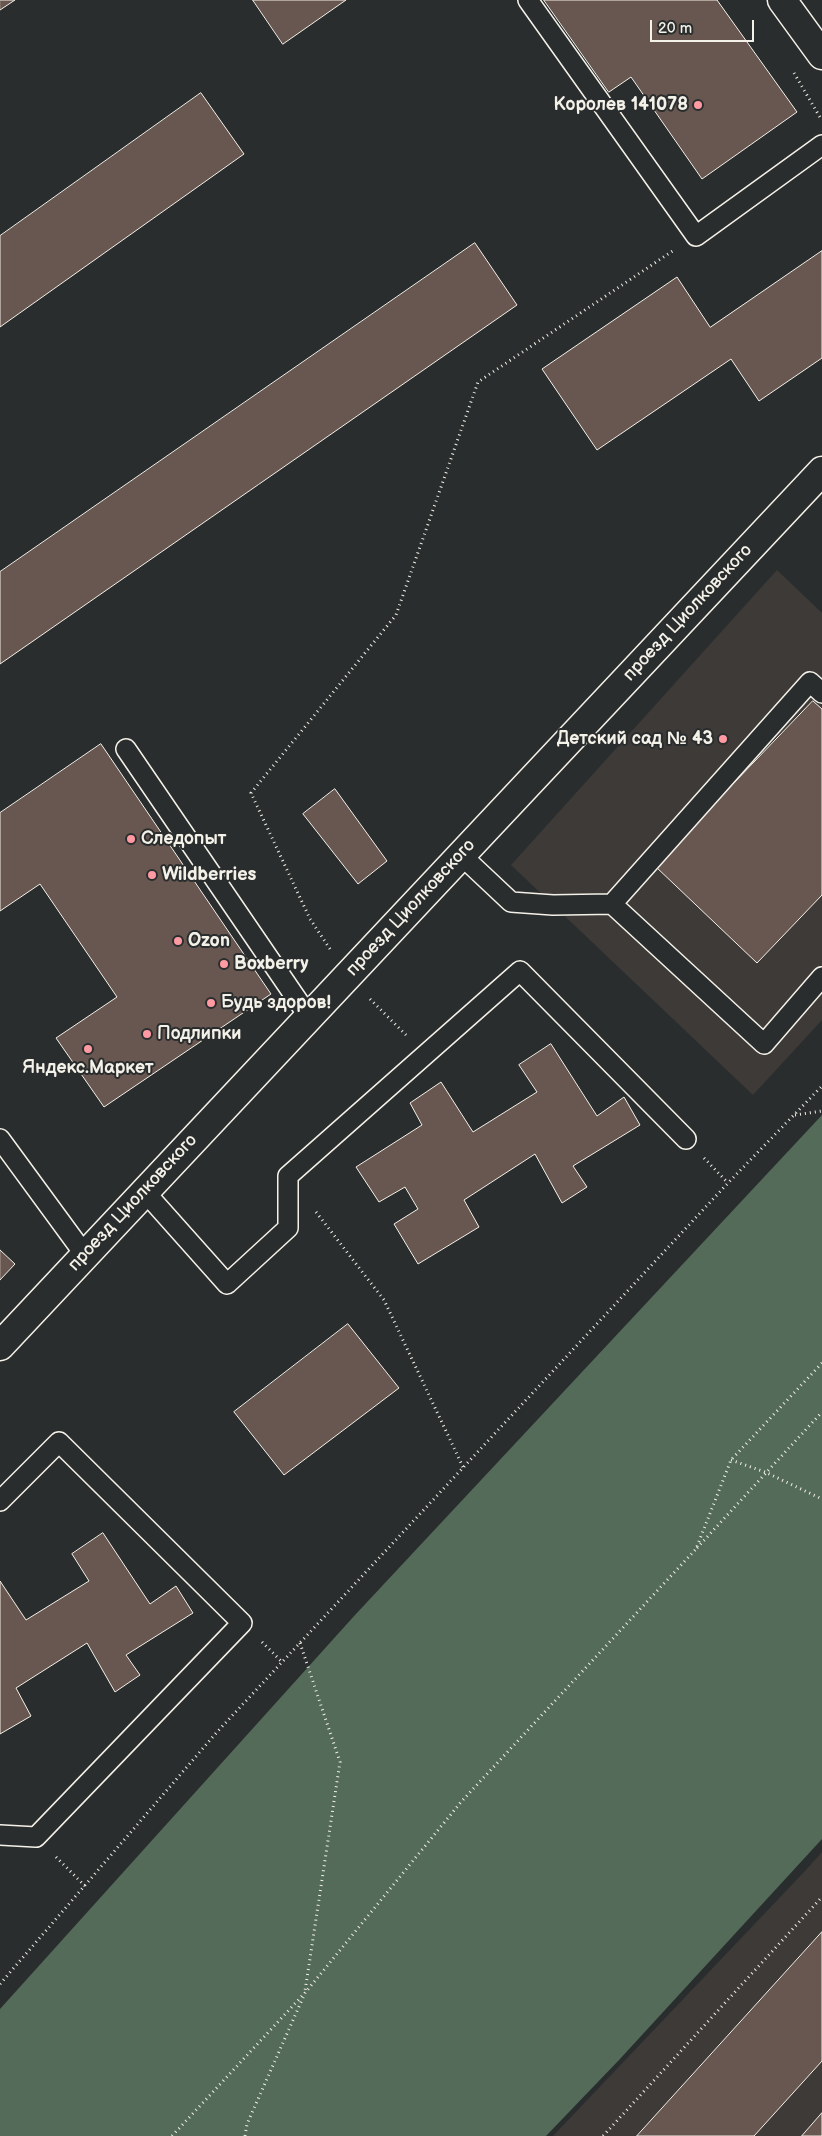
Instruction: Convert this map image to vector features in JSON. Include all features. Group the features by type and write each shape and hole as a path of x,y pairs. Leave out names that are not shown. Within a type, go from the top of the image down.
{"street":[{"path":"782,0 822,54"},
{"name":"проезд Циолковского","path":"0,1346 822,471"}],"lane":[{"path":"528,0 696,236 822,144"},
{"path":"612,904 810,682 822,693"},
{"path":"126,749 309,1017"},
{"path":"461,855 511,902 553,905 612,904 764,1044 822,976"},
{"path":"144,1192 227,1284 288,1228 288,1176 520,971 686,1139"},
{"path":"0,1139 85,1255"},
{"path":"0,1501 59,1442 242,1623 36,1837 0,1835"}],"path":[{"path":"426,1054 347,976 310,918 251,793 396,615 478,382 696,236"},
{"path":"0,1984 217,1732 728,1183 822,1086"},
{"path":"794,1115 822,1111"},
{"path":"686,1139 728,1183"},
{"path":"288,1176 384,1300 463,1467"},
{"path":"696,1549 731,1460 822,1363"},
{"path":"172,2136 305,1993 461,1802 822,1412"},
{"path":"731,1460 765,1472 822,1499"},
{"path":"245,2136 247,2124 305,1993 340,1762 300,1643"},
{"path":"36,1837 85,1886"},
{"path":"604,2136 822,1897"}],"shaded area":[{"name":"Детский сад № 43","path":"777,570 822,613 822,1020 753,1095 511,865"},
{"path":"822,1852 822,2136 553,2136 805,1871"}],"green space":[{"path":"822,1115 822,1839 619,2060 546,2136 0,2136 0,2009 355,1615"}],"building":[{"path":"0,0 15,0 0,10"},
{"path":"253,0 346,0 283,44"},
{"path":"544,0 717,0 797,112 702,179 631,77 609,92"},
{"path":"201,93 244,154 0,327 0,236"},
{"path":"475,243 517,305 0,664 0,572"},
{"path":"822,251 822,358 759,401 731,359 597,450 542,369 677,277 710,327"},
{"path":"813,701 822,709 822,895 757,963 655,866"},
{"path":"101,744 271,994 104,1107 56,1038 117,997 40,884 0,911 0,813"},
{"path":"335,789 387,861 358,884 303,814"},
{"path":"551,1044 597,1116 624,1097 640,1125 573,1166 587,1187 562,1203 535,1154 464,1200 479,1227 418,1264 394,1224 418,1209 405,1187 379,1202 356,1167 422,1125 410,1103 441,1082 473,1132 537,1092 519,1065"},
{"path":"0,1250 15,1264 0,1280"},
{"path":"348,1324 399,1388 284,1475 234,1412"},
{"path":"103,1533 150,1604 176,1586 193,1613 126,1655 140,1675 115,1692 87,1643 16,1688 31,1716 0,1734 0,1581 26,1620 89,1581 72,1554"},
{"path":"822,1932 822,2061 754,2136 637,2136"},
{"path":"822,2113 822,2136 802,2136"}],"place":[{"name":"Королев 141078","path":"698,105"},
{"name":"Детский сад № 43","path":"723,739"},
{"name":"Следопыт","path":"131,839"},
{"name":"Wildberries","path":"152,875"},
{"name":"Ozon","path":"178,941"},
{"name":"Boxberry","path":"224,964"},
{"name":"Будь здоров!","path":"211,1003"},
{"name":"Подлипки","path":"147,1034"},
{"name":"Яндекс.Маркет","path":"88,1049"}]}
